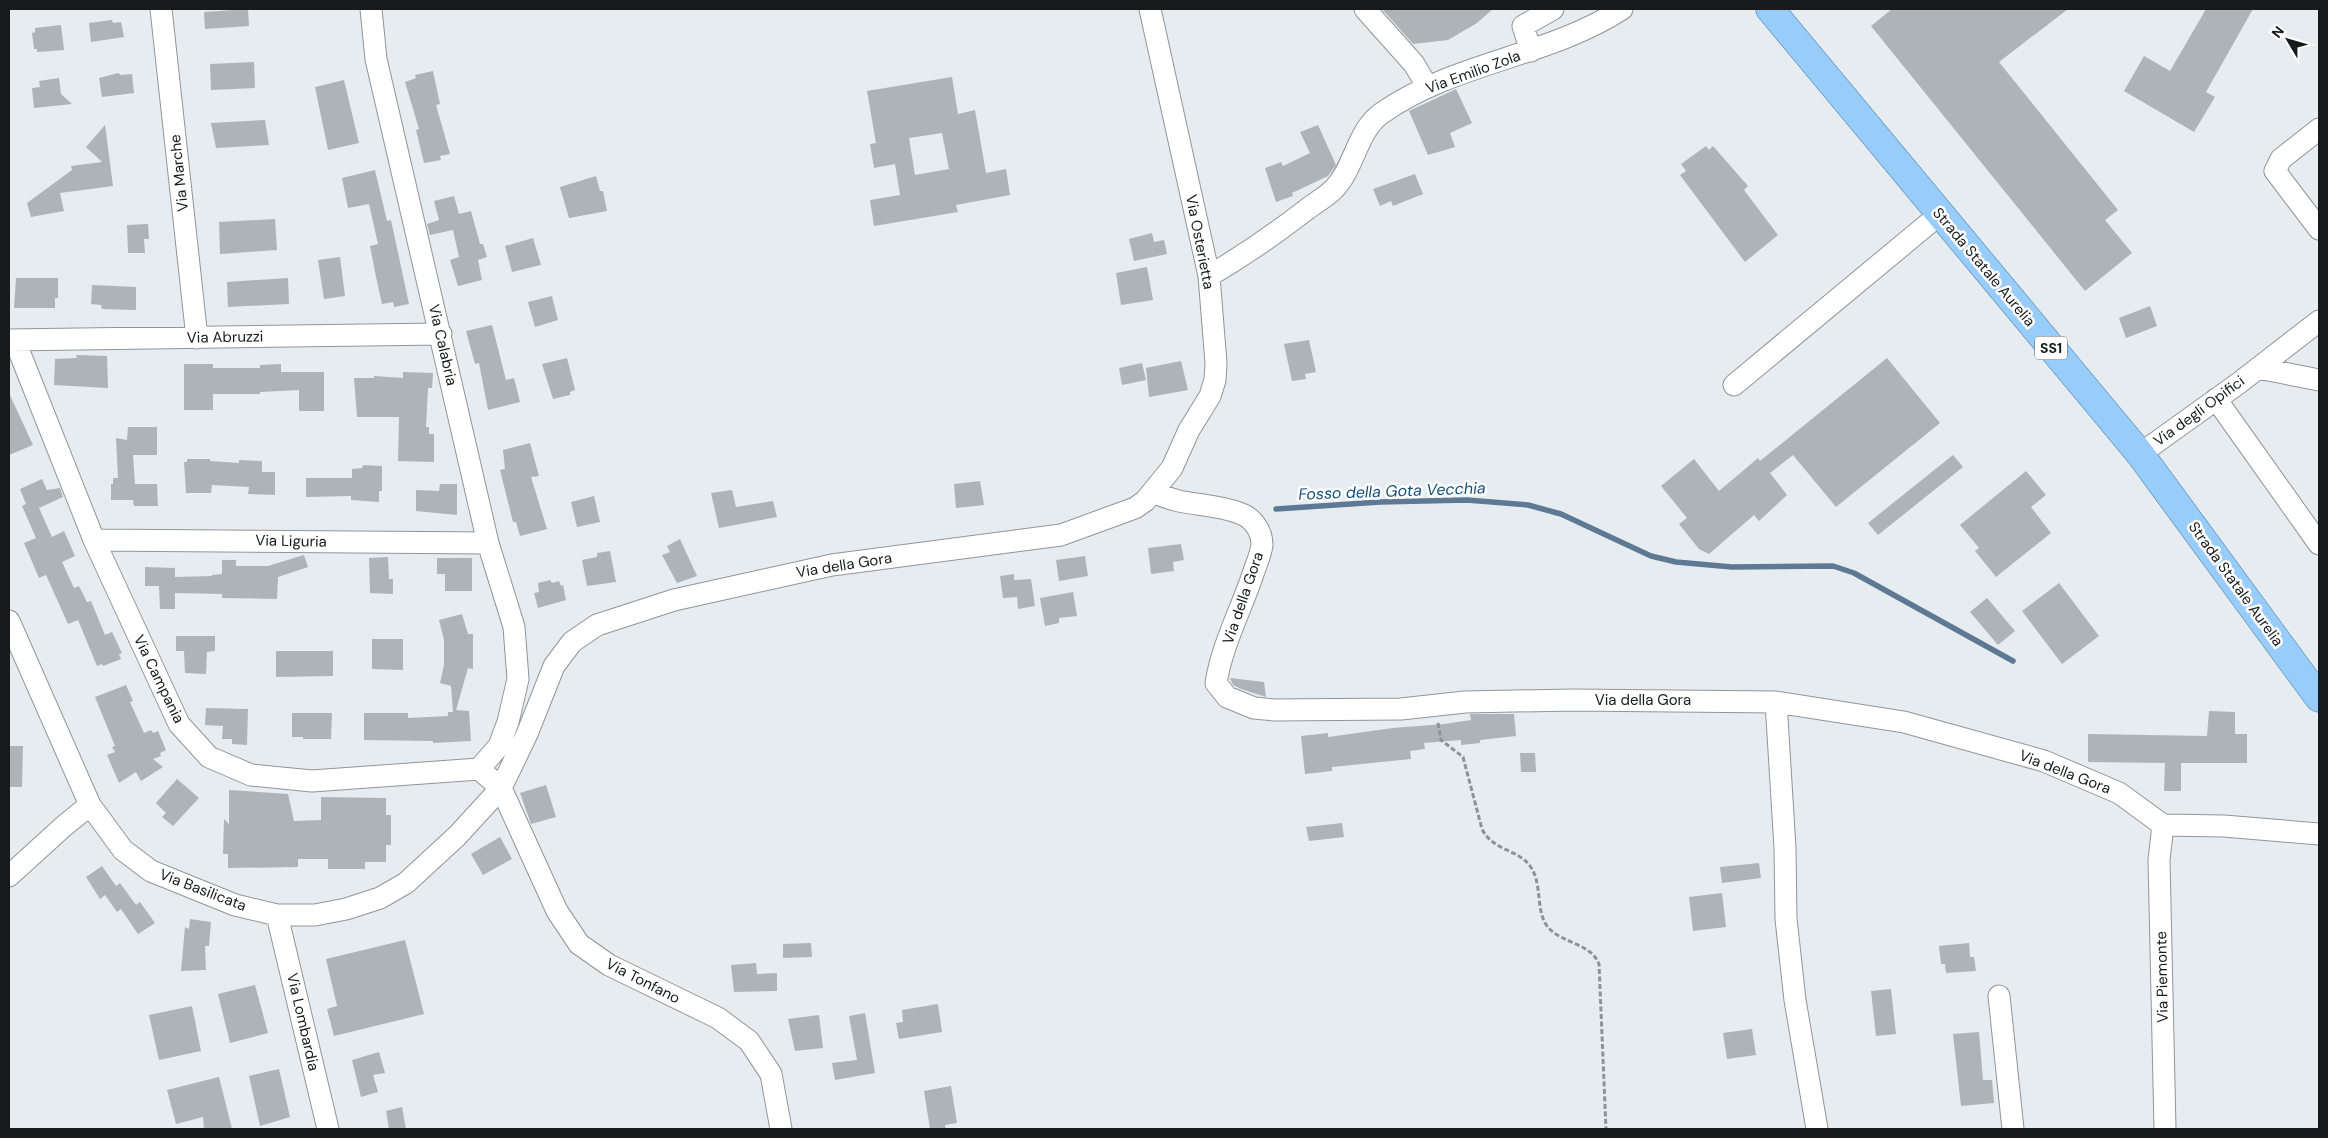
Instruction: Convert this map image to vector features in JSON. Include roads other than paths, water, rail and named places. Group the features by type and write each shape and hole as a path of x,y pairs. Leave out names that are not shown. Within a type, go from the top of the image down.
{"main road":[{"name":"Strada Statale Aurelia","path":"1770,9 2140,454 2319,698"}],"street":[{"name":"Via Marche","path":"161,9 197,338"},
{"name":"Via Calabria","path":"371,9 376,59 488,543 514,627 518,680 508,722 499,746 479,769"},
{"name":"Via Osterietta","path":"1150,9 1209,276 1215,380 1210,396 1189,430 1172,468 1154,492"},
{"path":"1365,9 1414,64 1427,86"},
{"path":"1531,51 1523,26 1553,9"},
{"name":"Via Emilio Zola","path":"1209,276 1251,251 1334,189 1345,174 1370,125 1381,114 1427,86 1531,51 1585,28 1622,9"},
{"path":"2319,129 2281,159 2275,171 2319,229"},
{"path":"1734,385 1940,214"},
{"name":"Via degli Opifici","path":"2140,454 2319,321"},
{"name":"Via Abruzzi","path":"12,340 441,334"},
{"name":"Via Campania","path":"12,340 94,540 179,724 209,757 251,774 312,782 479,769"},
{"name":"Via degli Opifici","path":"2258,368 2319,380"},
{"path":"2216,399 2319,544"},
{"name":"Via della Gora","path":"501,788 554,666 572,642 597,625 674,600 832,565 1061,535 1134,508 1145,502 1154,492 1170,500 1239,512 1257,526 1262,544 1244,603 1220,662 1216,683 1227,697 1254,708 1274,710 1384,709 1464,702 1591,700 1776,702 1904,722 2044,760 2119,793 2164,825"},
{"name":"Via Liguria","path":"94,540 488,543"},
{"name":"Via Basilicata","path":"9,621 90,805 123,850 142,866 235,905 277,915 315,914 346,909 380,898 406,883 457,836 501,788"},
{"path":"518,680 546,687"},
{"path":"1776,702 1785,848 1786,919 1795,1000 1817,1129"},
{"path":"479,769 501,788"},
{"name":"Via Tonfano","path":"501,788 557,911 579,944 609,966 718,1018 749,1041 771,1074 781,1129"},
{"path":"9,876 90,805"},
{"path":"2164,825 2224,826 2319,834"},
{"name":"Via Piemonte","path":"2164,825 2159,860 2165,1129"},
{"name":"Via Lombardia","path":"277,915 328,1129"},
{"path":"1999,996 2013,1129"}],"waterway":[{"name":"Fosso della Gota Vecchia","path":"1276,509 1380,502 1467,500 1528,505 1561,514 1651,556 1676,562 1732,567 1833,566 1854,573 2013,661"}]}
